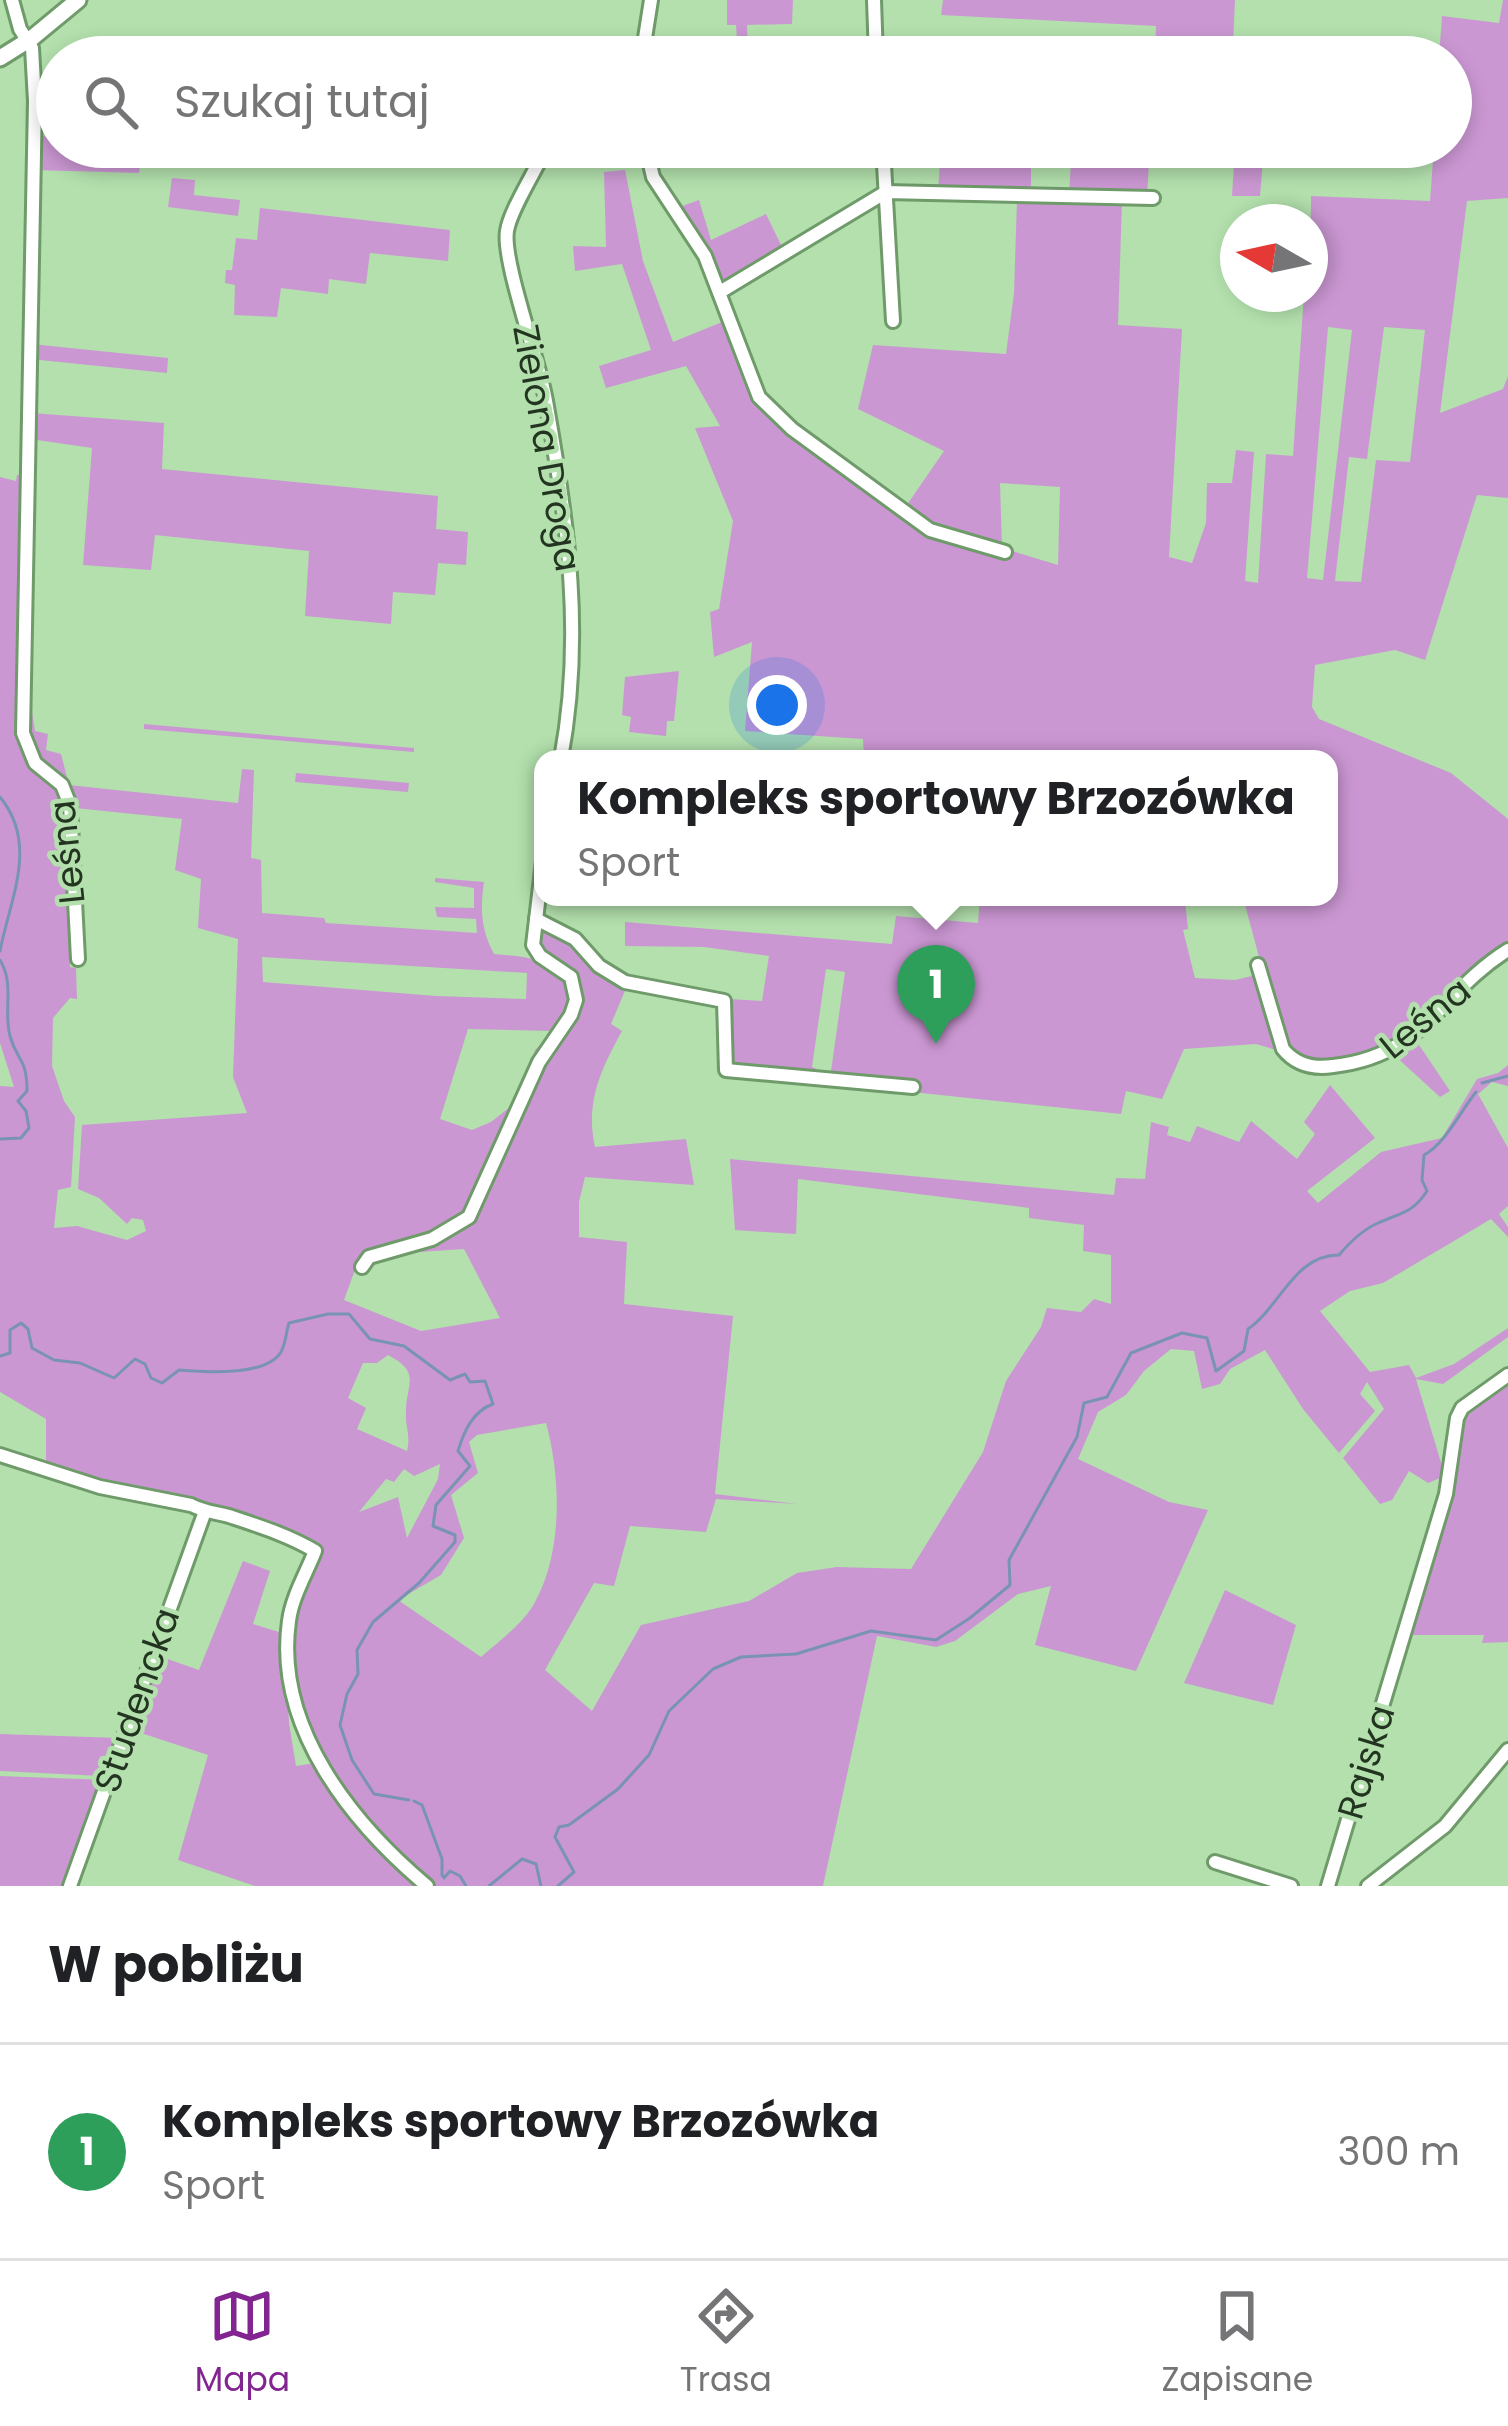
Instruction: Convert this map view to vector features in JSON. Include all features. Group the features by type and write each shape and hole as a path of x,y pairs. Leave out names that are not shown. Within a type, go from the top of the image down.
{"main road":[{"path":"0,58 78,0"}],"street":[{"name":"Leśna","path":"12,0 32,48 35,101 23,733 34,763 62,784 70,805 78,959"},
{"path":"645,36 651,0"},
{"path":"874,0 875,36"},
{"name":"Zielona Droga","path":"536,168 506,231 546,400 568,554 575,637 571,713 563,750"},
{"path":"651,168 705,256 759,398 792,429 930,530 1005,552"},
{"path":"884,168 893,321"},
{"path":"720,292 886,192 1153,198"},
{"path":"362,1267 369,1257 432,1239 469,1217 539,1062 571,1015 576,1000 571,977 540,956 533,945 538,906"},
{"path":"536,919 575,940 599,965 625,982 724,1001 726,1070 913,1087"},
{"name":"Leśna","path":"1258,965 1282,1049 1314,1068 1368,1062 1400,1046 1508,950"},
{"name":"Rajska","path":"1328,1886 1446,1494 1457,1418 1462,1408 1508,1375"},
{"path":"0,1455 100,1487 191,1505 204,1514 266,1528 315,1551 289,1621 297,1707 327,1778 427,1886"},
{"name":"Studencka","path":"70,1886 204,1514"},
{"path":"1368,1886 1445,1826 1508,1750"},
{"path":"1215,1862 1291,1886"}],"shaded area":[{"path":"727,0 793,0 792,24 747,25 747,36 737,36 736,25 727,25"},
{"path":"943,0 1235,0 1233,36 1156,36 1156,26 941,15"},
{"path":"1503,0 1508,0 1508,198 1467,201 1440,413 1503,389 1508,376 1508,498 1477,495 1425,660 1395,650 1315,665 1312,707 1319,719 1451,773 1508,819 1508,944 1409,1032 1352,1060 1322,1062 1289,1053 1279,1032 1245,906 1338,906 1338,750 864,750 863,739 745,731 752,642 714,657 710,612 719,609 733,521 695,428 720,426 686,366 606,388 599,366 651,350 622,264 575,271 573,246 606,247 604,172 625,170 643,261 673,342 727,320 759,406 900,515 944,451 858,409 873,345 1006,354 1014,293 1017,200 1122,201 1118,325 1182,329 1169,557 1192,563 1206,523 1207,483 1232,483 1236,450 1254,452 1245,581 1258,583 1266,454 1293,456 1303,312 1328,312 1328,204 1311,204 1311,196 1430,201 1432,168 1472,168 1472,36 1441,36 1442,16 1499,23","holes":["1328,327 1352,330 1323,580 1307,578","1384,327 1425,330 1410,462 1376,460 1361,582 1335,581 1349,457 1367,459","1000,483 1060,487 1058,565 1002,548"]},
{"path":"36,135 36,168 140,168 139,173 35,170"},
{"path":"940,168 1031,168 1031,193 938,191"},
{"path":"1071,168 1149,168 1147,195 1069,194"},
{"path":"1234,168 1262,168 1260,196 1232,196"},
{"path":"172,178 195,180 194,195 240,200 238,216 168,207"},
{"path":"699,200 711,240 766,214 783,249 722,287 677,208"},
{"path":"260,208 450,230 448,261 370,253 366,284 329,279 328,294 281,288 277,317 234,315 235,285 225,283 226,270 232,270 236,238 257,240"},
{"path":"31,344 168,358 167,373 30,359"},
{"path":"32,413 164,423 162,469 438,496 436,529 468,532 466,565 438,563 435,595 393,592 391,624 305,616 309,551 155,535 151,570 83,565 92,448 30,439"},
{"path":"17,475 23,475 21,736 33,765 60,786 65,805 74,948 70,967 76,968 77,999 70,998 53,1018 52,1066 75,1117 71,1187 58,1190 54,1228 77,1226 127,1240 146,1231 143,1220 132,1218 127,1224 99,1198 78,1189 82,1125 247,1113 233,1077 238,939 198,928 201,879 175,870 182,819 75,808 66,786 30,748 25,689 35,731 48,734 46,750 61,754 69,785 238,803 242,769 254,770 251,858 261,860 262,913 324,918 326,923 477,933 476,919 437,917 435,907 474,908 474,888 435,882 435,878 484,882 483,919 494,954 534,959 556,969 578,1005 573,979 537,942 536,930 542,927 566,938 627,986 611,1024 622,1031 594,1101 595,1147 686,1139 694,1185 585,1177 579,1237 627,1242 624,1304 733,1316 715,1494 797,1504 716,1499 706,1532 630,1526 614,1586 594,1583 545,1670 592,1711 641,1625 749,1601 797,1573 837,1567 911,1569 983,1452 1006,1381 1041,1327 1047,1308 1081,1312 1094,1299 1111,1304 1111,1255 1083,1251 1084,1225 1029,1218 1029,1208 798,1179 796,1234 735,1230 730,1159 1114,1195 1116,1178 1145,1179 1151,1122 1169,1127 1167,1135 1190,1142 1197,1126 1239,1142 1251,1121 1297,1159 1315,1134 1304,1122 1330,1085 1375,1138 1307,1191 1318,1203 1381,1152 1442,1138 1477,1079 1508,1065 1508,1086 1492,1082 1478,1094 1508,1148 1508,1206 1499,1214 1508,1227 1508,1237 1491,1219 1383,1283 1350,1291 1320,1311 1370,1372 1409,1365 1416,1378 1454,1364 1508,1328 1508,1337 1443,1384 1416,1379 1445,1476 1428,1483 1409,1471 1392,1500 1380,1504 1343,1458 1384,1409 1367,1382 1360,1394 1375,1411 1339,1453 1265,1350 1230,1369 1220,1384 1202,1389 1194,1351 1171,1349 1144,1371 1126,1395 1098,1412 1078,1459 1169,1502 1208,1510 1136,1671 1035,1645 1051,1586 1018,1594 955,1641 936,1647 877,1636 823,1886 434,1886 330,1777 303,1716 295,1685 291,1625 320,1554 314,1545 220,1509 206,1510 194,1502 46,1467 46,1419 0,1392 0,1086 14,1087 0,1043 0,477 16,481","holes":["262,957 527,973 526,999 263,982","468,1029 555,1031 535,1050 526,1087 515,1103 472,1130 440,1119","464,1249 500,1318 421,1331 344,1300 360,1256","388,1355 409,1373 407,1451 357,1429 366,1408 348,1398 363,1363 377,1363","546,1423 555,1467 555,1537 544,1582 524,1617 481,1657 398,1600 441,1575 464,1538 451,1495 478,1473 469,1442 477,1435","440,1464 438,1479 407,1538 398,1497 359,1512 386,1479 394,1482 404,1469 414,1476"]},
{"path":"679,671 674,721 667,721 666,736 629,732 631,717 622,715 625,677"},
{"path":"144,724 414,748 414,752 144,729"},
{"path":"296,773 409,783 408,792 295,782"},
{"path":"979,906 1186,906 1188,929 1183,930 1195,978 1235,980 1256,975 1279,1051 1256,1044 1184,1049 1162,1099 1126,1091 1121,1114 912,1092 912,1081 831,1071 845,972 826,969 812,1067 817,1069 815,1074 731,1066 729,999 762,1001 769,956 704,947 625,946 625,922 892,944 896,916 978,923"},
{"path":"1415,1039 1450,1091 1440,1097 1394,1055"},
{"path":"1508,1385 1508,1642 1482,1643 1484,1635 1408,1635 1465,1412"},
{"path":"243,1561 270,1571 253,1624 285,1634 296,1766 315,1763 419,1886 255,1886 178,1860 208,1755 132,1730 156,1655 199,1670"},
{"path":"1225,1590 1296,1625 1273,1705 1184,1683"},
{"path":"0,1734 120,1738 108,1774 101,1776 0,1771"},
{"path":"0,1776 107,1780 67,1886 0,1886"}],"waterway":[{"path":"0,797 12,815 20,853 0,951"},
{"path":"0,960 7,979 10,1036 27,1080 27,1091 18,1101 26,1111 29,1128 21,1138 0,1139"},
{"path":"1482,1083 1508,1076"},
{"path":"558,1886 574,1872 555,1837 559,1827 569,1825 618,1789 649,1755 669,1711 713,1669 741,1657 796,1654 871,1631 936,1640 1010,1585 1009,1560 1077,1437 1084,1403 1107,1397 1131,1353 1182,1333 1207,1338 1216,1371 1244,1351 1248,1329 1299,1272 1324,1257 1339,1255 1367,1229 1417,1204 1427,1191 1422,1180 1424,1155 1445,1136 1476,1092"},
{"path":"0,1356 10,1353 10,1330 21,1323 28,1329 32,1348 54,1360 80,1363 114,1378 135,1359 162,1383 179,1370 262,1366 281,1352 289,1323 349,1314 370,1339 404,1346 450,1380 465,1374 470,1382 485,1381 493,1404 470,1423 458,1451 470,1466 436,1505 433,1526 455,1535 455,1542 419,1583 373,1622 357,1650 358,1674 347,1694 340,1725 352,1760 374,1794 409,1800"},
{"path":"414,1801 422,1805 442,1859 442,1875 450,1871 466,1886"},
{"path":"489,1886 522,1859 536,1864 541,1886"}],"place":[{"name":"Kompleks sportowy Brzozówka","path":"936,1044"}]}
